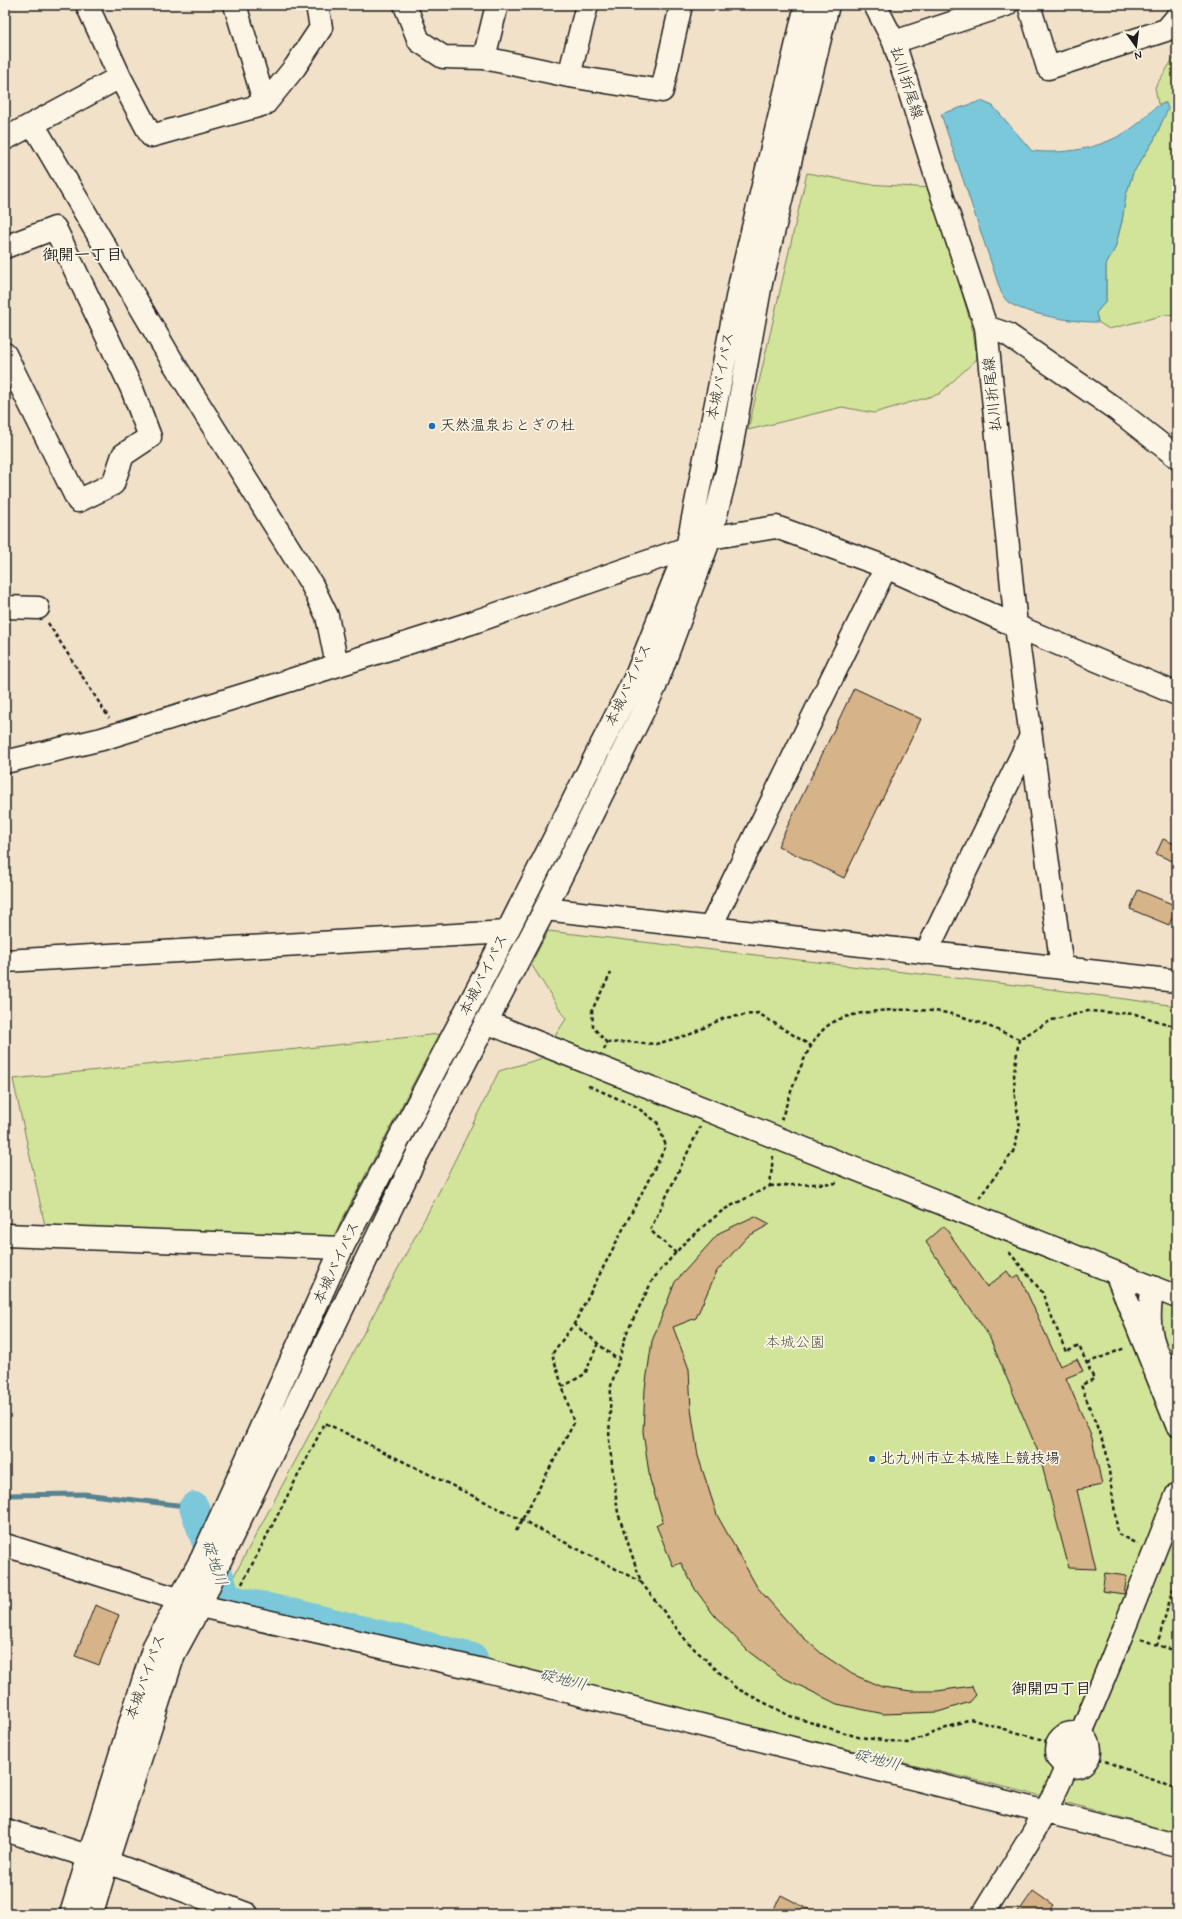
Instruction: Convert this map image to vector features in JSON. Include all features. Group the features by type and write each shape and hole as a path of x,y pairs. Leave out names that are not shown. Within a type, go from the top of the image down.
{"main road":[{"path":"87,5 120,77 151,136 265,104 295,67 321,28 317,5"},
{"path":"235,5 265,104"},
{"path":"405,5 419,41 443,57 484,58 569,76 662,91 681,5"},
{"path":"484,58 497,5"},
{"path":"569,76 587,5"},
{"name":"本城バイパス","path":"71,1914 97,1859 174,1654 202,1558 225,1530 342,1248 507,932 636,676 686,548 741,278 806,5"},
{"name":"本城バイパス","path":"190,1602 225,1530 545,908 655,687 710,538 727,471 761,283 828,5"},
{"name":"払川折尾線","path":"875,5 894,42 939,186 986,327 1016,626 1062,968"},
{"path":"894,42 1006,5"},
{"path":"1029,5 1048,68 1166,30 1177,17"},
{"path":"5,139 120,77"},
{"path":"33,124 174,364 312,585 327,616 337,665"},
{"path":"5,247 55,228 132,389 150,437 123,455 113,484 78,501 5,355"},
{"path":"986,327 1007,334 1117,410 1177,457"},
{"path":"5,762 119,733 471,623 686,548 710,538 776,527 886,567 1016,626 1177,694"},
{"path":"710,928 886,567"},
{"path":"5,607 38,608"},
{"path":"926,953 1030,738"},
{"path":"545,908 1177,981"},
{"path":"5,961 507,932"},
{"path":"486,1022 1177,1297"},
{"path":"5,1236 342,1248"},
{"path":"1116,1273 1177,1424"},
{"path":"1153,1287 1149,1308 1149,1328 1154,1348 1164,1367 1177,1383"},
{"path":"983,1914 1044,1812 1073,1750 1177,1494"},
{"path":"5,1546 190,1602 483,1670 1177,1845"},
{"path":"5,1830 97,1859 248,1914"},
{"name":"本城バイパス","path":"92,1914 97,1859"}],"path":[{"path":"38,608 119,733"},
{"path":"611,973 592,1010 593,1027 608,1043 630,1042 656,1044 691,1034 724,1018 758,1013 811,1046"},
{"path":"770,1186 774,1137 811,1046 830,1024 856,1013 898,1010 941,1012 983,1024 1018,1039"},
{"path":"1018,1039 1052,1020 1088,1011 1135,1014 1177,1027"},
{"path":"967,1213 1013,1152 1020,1126 1015,1098 1014,1073 1018,1039"},
{"path":"516,1531 574,1423 552,1354 574,1324 666,1146 657,1122 635,1106 589,1086 608,1043"},
{"path":"676,1253 650,1230 708,1110"},
{"path":"845,1183 770,1186 723,1210 685,1242 653,1279 626,1332 611,1386 609,1440 618,1513 641,1582 688,1643 736,1688 790,1716 858,1737 907,1743 970,1719 1073,1750 1177,1789"},
{"path":"1008,1250 1042,1292 1066,1352 1079,1346 1094,1379 1081,1386 1106,1450 1118,1534 1154,1552 1177,1558"},
{"path":"574,1324 618,1360"},
{"path":"1087,1363 1143,1341"},
{"path":"562,1387 585,1374 598,1343"},
{"path":"242,1584 325,1423 522,1520 641,1582"},
{"path":"1177,1575 1157,1645 1177,1651"}],"green space":[{"path":"1177,53 1177,314 1165,315 1109,329 1098,322 1096,313 1106,301 1106,265 1115,248 1122,221 1126,195 1133,173 1154,140 1161,124 1166,103 1158,104 1155,87"},
{"path":"807,173 867,184 932,188 973,331 977,359 939,394 874,413 842,407 748,430"},
{"name":"本城公園","path":"548,931 1050,989 1177,1006 1177,1833 1046,1797 812,1741 235,1597 228,1587 441,1188 499,1071 540,1059 566,1019 531,964"},
{"path":"439,1034 329,1245 49,1244 13,1079"}],"water":[{"path":"981,101 993,106 1032,151 1046,152 1061,152 1088,148 1115,138 1139,123 1155,108 1166,103 1168,109 1154,140 1133,173 1126,195 1122,221 1115,248 1106,265 1106,301 1096,313 1098,322 1065,319 1038,314 1008,302 1001,292 941,114"}],"building":[{"path":"854,688 921,719 844,878 778,846"},
{"path":"1163,839 1177,845 1177,863 1156,854"},
{"path":"1138,890 1177,906 1169,925 1130,909"},
{"path":"755,1216 770,1224 747,1237 717,1271 696,1318 673,1327 689,1369 691,1409 698,1456 717,1515 757,1587 794,1629 822,1654 852,1674 882,1687 911,1691 937,1691 972,1686 976,1695 970,1702 938,1712 884,1714 837,1704 782,1677 748,1651 714,1615 695,1589 681,1563 673,1566 656,1525 663,1521 650,1480 643,1432 645,1389 652,1341 675,1282 719,1233"},
{"path":"944,1226 987,1287 1007,1271 1012,1278 1019,1275 1060,1366 1077,1359 1083,1371 1066,1378 1092,1438 1102,1485 1077,1490 1096,1569 1069,1568 1039,1454 989,1336 926,1242"},
{"path":"1105,1573 1127,1576 1124,1594 1102,1591"},
{"path":"95,1605 119,1615 99,1665 75,1656"},
{"path":"1033,1891 1053,1905 1047,1914 1017,1914"},
{"path":"781,1895 818,1914 771,1914"}],"waterway":[{"name":"碇地川","path":"5,1495 84,1494 194,1507"},
{"name":"碇地川","path":"194,1507 227,1599 304,1616 473,1658"}],"place":[{"name":"天然温泉おとぎの杜","path":"432,426"},
{"name":"北九州市立本城陸上競技場","path":"872,1459"}],"district":[{"name":"御開一丁目","path":"82,255"},
{"name":"御開四丁目","path":"1051,1689"}]}
